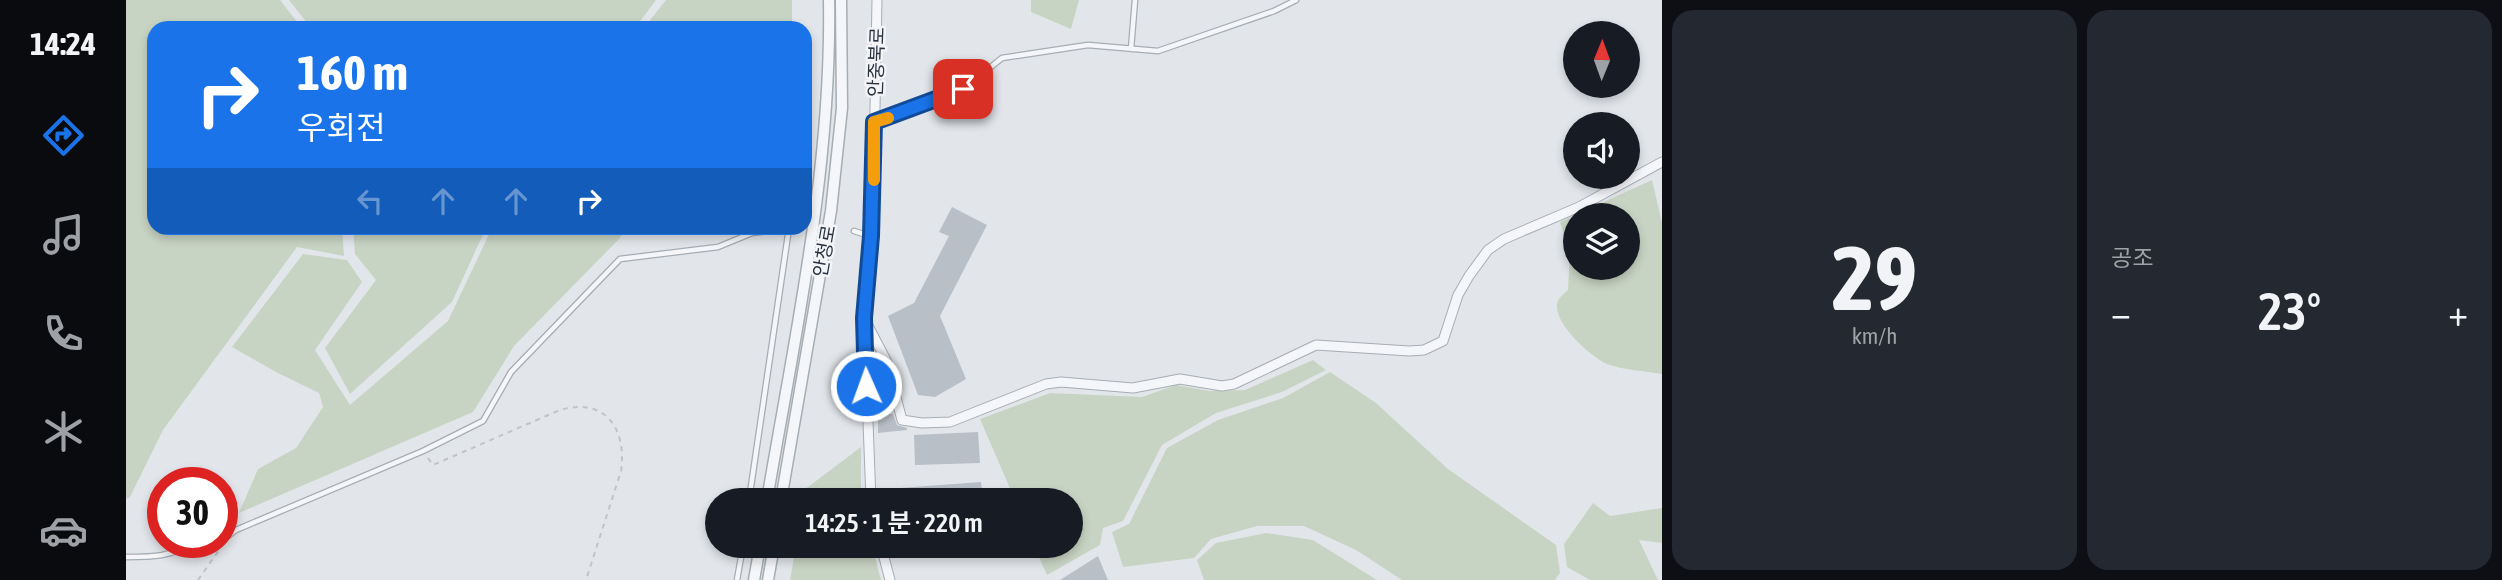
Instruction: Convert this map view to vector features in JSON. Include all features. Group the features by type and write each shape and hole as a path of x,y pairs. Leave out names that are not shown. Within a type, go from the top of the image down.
{"street":[{"name":"안청로","path":"812,233 827,93 829,0"},
{"name":"안청로","path":"783,488 831,211 842,108 841,0"},
{"name":"안중북로","path":"871,488 864,318 871,236 877,0"},
{"path":"864,318 886,360 902,420 922,423 950,422 1046,384 1061,382 1133,388 1180,379 1222,386 1234,384 1316,345 1424,350 1443,341 1458,295 1488,250 1504,239 1579,207 1662,162"},
{"name":"안청로","path":"769,488 812,235"},
{"path":"754,580 758,558"},
{"path":"768,580 772,558"},
{"path":"884,558 890,580"}],"lane":[{"path":"1131,49 1135,0"},
{"path":"874,122 963,89 1002,58 1088,46 1158,51 1274,11 1296,0"},
{"path":"854,231 871,236"},
{"path":"238,529 423,451 483,421 511,372 620,259 718,247 747,235"},
{"path":"751,488 788,235"},
{"path":"126,557 147,556"},
{"path":"737,580 741,558"}],"path":[{"path":"423,451 433,465 576,405 594,409 608,417 618,434 623,457 621,471 586,580"},
{"path":"198,580 213,558"}],"green space":[{"path":"126,0 280,0 296,21 147,21 147,235 342,235 344,256 297,247 163,430 130,497 126,499"},
{"path":"289,0 656,0 640,21 306,21"},
{"path":"666,0 792,0 792,21 650,21"},
{"path":"1031,0 1079,0 1071,29 1031,12"},
{"path":"1652,180 1662,223 1662,374 1607,364 1584,348 1558,315 1557,304 1568,290 1569,280 1640,280 1640,203 1601,203 1632,189 1640,189 1640,185"},
{"path":"354,235 483,235 452,302 350,394 325,348 376,280 355,254"},
{"path":"489,235 622,235 514,346 473,412 239,513 258,469 296,448 323,407 319,393 232,347 303,254 347,260 362,282 315,350 350,405 448,321"},
{"path":"1313,360 1326,370 1282,392 1216,413 1162,445 1123,521 1103,528 1100,545 1083,555 1083,488 1010,488 980,419 1050,393 1142,397 1176,385 1209,391 1245,390"},
{"path":"1330,372 1376,403 1448,469 1556,545 1560,573 1555,580 1402,580 1356,550 1304,526 1257,526 1211,539 1194,558 1123,567 1112,532 1129,524 1167,448 1218,420 1283,398"},
{"path":"861,447 861,488 807,488"},
{"path":"1593,503 1610,516 1662,508 1662,543 1639,540 1658,580 1590,580 1567,567 1564,544"},
{"path":"1266,533 1313,540 1377,580 1204,580 1197,560 1216,543"},
{"path":"794,558 875,558 881,580 790,580"},
{"path":"1039,558 1077,558 1047,575"}],"building":[{"path":"952,207 987,225 940,316 966,379 935,397 918,395 888,316 914,303 949,236 939,232"},
{"path":"893,414 897,425 907,430 878,433 878,415"},
{"path":"978,432 980,463 915,465 914,435"},
{"path":"981,482 982,488 900,488"},
{"path":"1098,556 1108,580 1060,580"}],"slow traffic":[{"path":"874,180 874,122 888,118"}],"route":[{"path":"866,386 864,318 871,236 874,122 963,89"}]}
